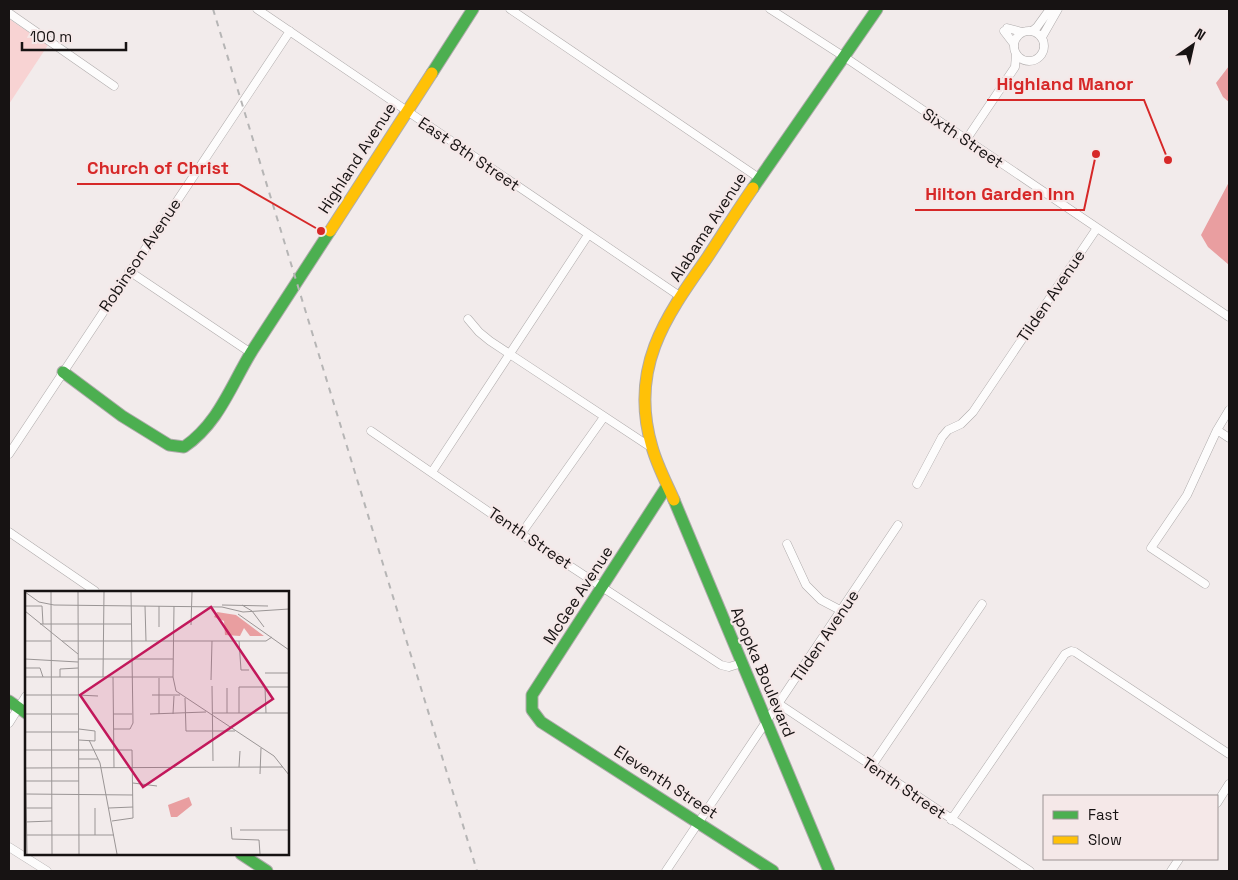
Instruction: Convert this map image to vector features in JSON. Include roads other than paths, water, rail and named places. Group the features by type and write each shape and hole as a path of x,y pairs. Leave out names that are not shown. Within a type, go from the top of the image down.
{"street":[{"name":"East 8th Street","path":"257,9 681,297"},
{"name":"Highland Avenue","path":"62,372 122,416 169,445 184,447 196,439 215,418 250,353 473,9"},
{"path":"510,9 759,178"},
{"name":"Sixth Street","path":"770,9 843,56 1229,317"},
{"name":"Alabama Avenue","path":"667,486 652,448 644,410 647,372 656,340 681,297 759,178 877,9"},
{"path":"1015,68 1016,54 1014,44 1006,29 1022,32 1032,31 1050,9"},
{"path":"966,140 1015,68 1038,58 1042,54 1044,46 1042,37 1058,9"},
{"path":"9,13 114,86"},
{"name":"Robinson Avenue","path":"9,454 290,31"},
{"path":"1032,31 1042,37"},
{"path":"1014,44 1022,32"},
{"path":"1016,54 1020,58 1029,61"},
{"name":"Tilden Avenue","path":"917,484 942,437 948,430 961,424 972,412 1097,228"},
{"path":"432,472 588,235"},
{"path":"129,271 250,353"},
{"path":"468,319 479,332 510,354 652,448"},
{"path":"1205,584 1152,548 1186,496 1217,430 1229,410"},
{"path":"521,534 604,417"},
{"path":"1217,430 1229,438"},
{"name":"Tenth Street","path":"371,431 521,534 725,667 732,667 742,663"},
{"name":"McGee Avenue","path":"541,722 530,707 532,695 667,486"},
{"name":"Apopka Boulevard","path":"667,486 829,871"},
{"name":"Tilden Avenue","path":"666,871 898,525"},
{"path":"9,532 94,591"},
{"path":"787,544 806,585 821,600 842,611"},
{"path":"871,767 982,604"},
{"path":"951,820 1065,654 1071,651 1229,754"},
{"name":"Tenth Street","path":"779,704 1030,871"},
{"path":"9,723 18,707"},
{"name":"Eleventh Street","path":"541,722 773,871"},
{"path":"1218,801 1229,784"},
{"path":"9,847 47,871"},
{"path":"243,855 267,871"},
{"path":"1171,871 1178,860"}],"railway":[{"path":"213,9 477,871"}],"place":[{"name":"Hilton Garden Inn","path":"1096,154"},
{"name":"Highland Manor","path":"1168,160"},
{"name":"Church of Christ","path":"321,231"}]}
